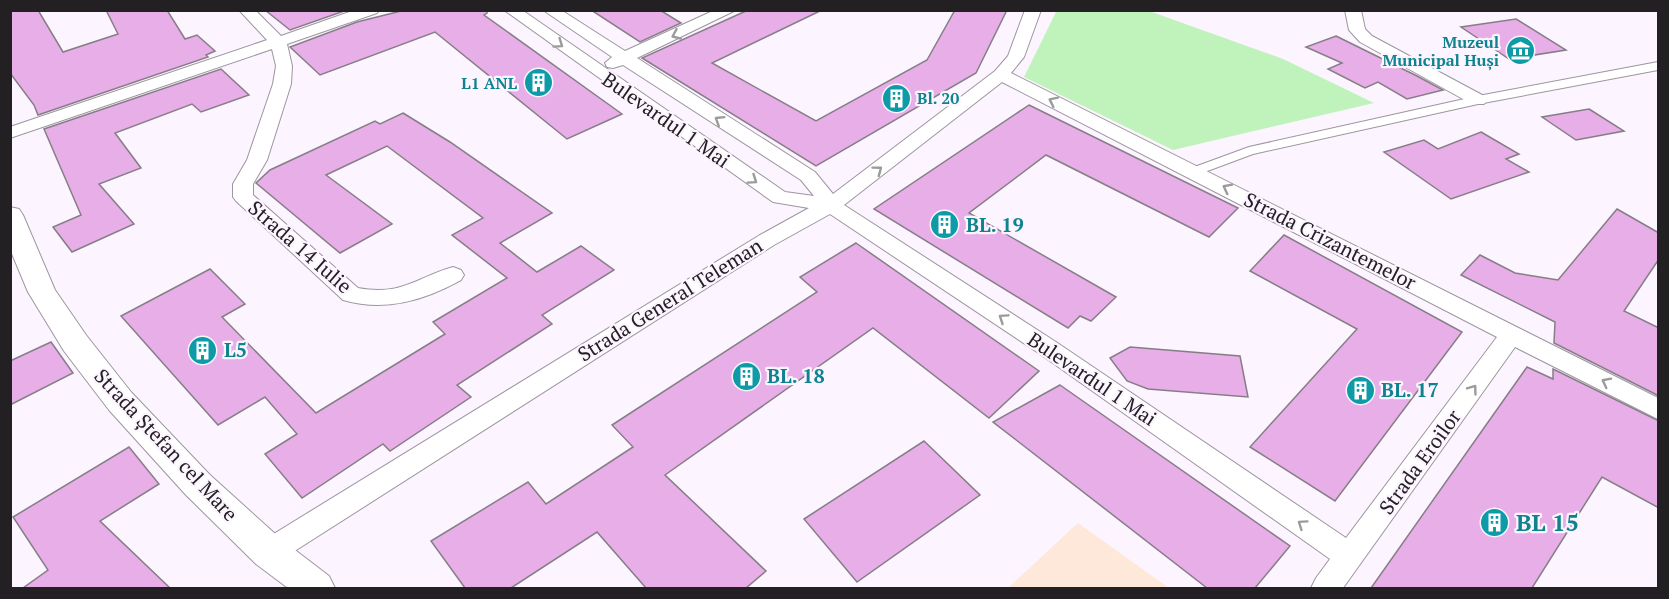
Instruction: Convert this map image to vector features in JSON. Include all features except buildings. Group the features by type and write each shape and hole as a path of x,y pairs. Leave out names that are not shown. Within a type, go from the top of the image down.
{"street":[{"path":"246,10 278,42"},
{"path":"10,133 372,10"},
{"name":"Bulevardul 1 Mai","path":"511,10 780,198 831,205"},
{"name":"Bulevardul 1 Mai","path":"550,10 808,176 831,205 1048,348 1350,558"},
{"path":"596,70 729,10"},
{"name":"Strada General Teleman","path":"269,552 767,240 831,205 1001,75 1016,57 1033,10"},
{"path":"1353,10 1357,30 1366,39 1478,100"},
{"name":"Strada 14 Iulie","path":"278,42 284,66 282,84 257,160 243,184 243,197 351,294 366,298 388,299 413,294 453,275"},
{"path":"1194,172 1249,151 1478,100 1659,66"},
{"name":"Strada Crizantemelor","path":"1001,75 1659,408"},
{"name":"Strada Ștefan cel Mare","path":"10,215 42,292 75,343 120,401 178,464 269,552 316,588"},
{"name":"Strada Eroilor","path":"1326,588 1512,334"}],"shaded area":[{"path":"1078,523 1169,588 1008,588"}],"green space":[{"path":"1057,10 1149,11 1283,59 1374,103 1173,150 1024,77"}],"place":[{"name":"Muzeul Municipal Huși","path":"1520,51"},
{"name":"L1 ANL","path":"538,83"},
{"name":"Bl. 20","path":"896,98"},
{"name":"BL. 19","path":"945,225"},
{"name":"L5","path":"203,350"},
{"name":"BL. 18","path":"746,376"},
{"name":"BL. 17","path":"1360,390"},
{"name":"BL 15","path":"1495,523"}]}
